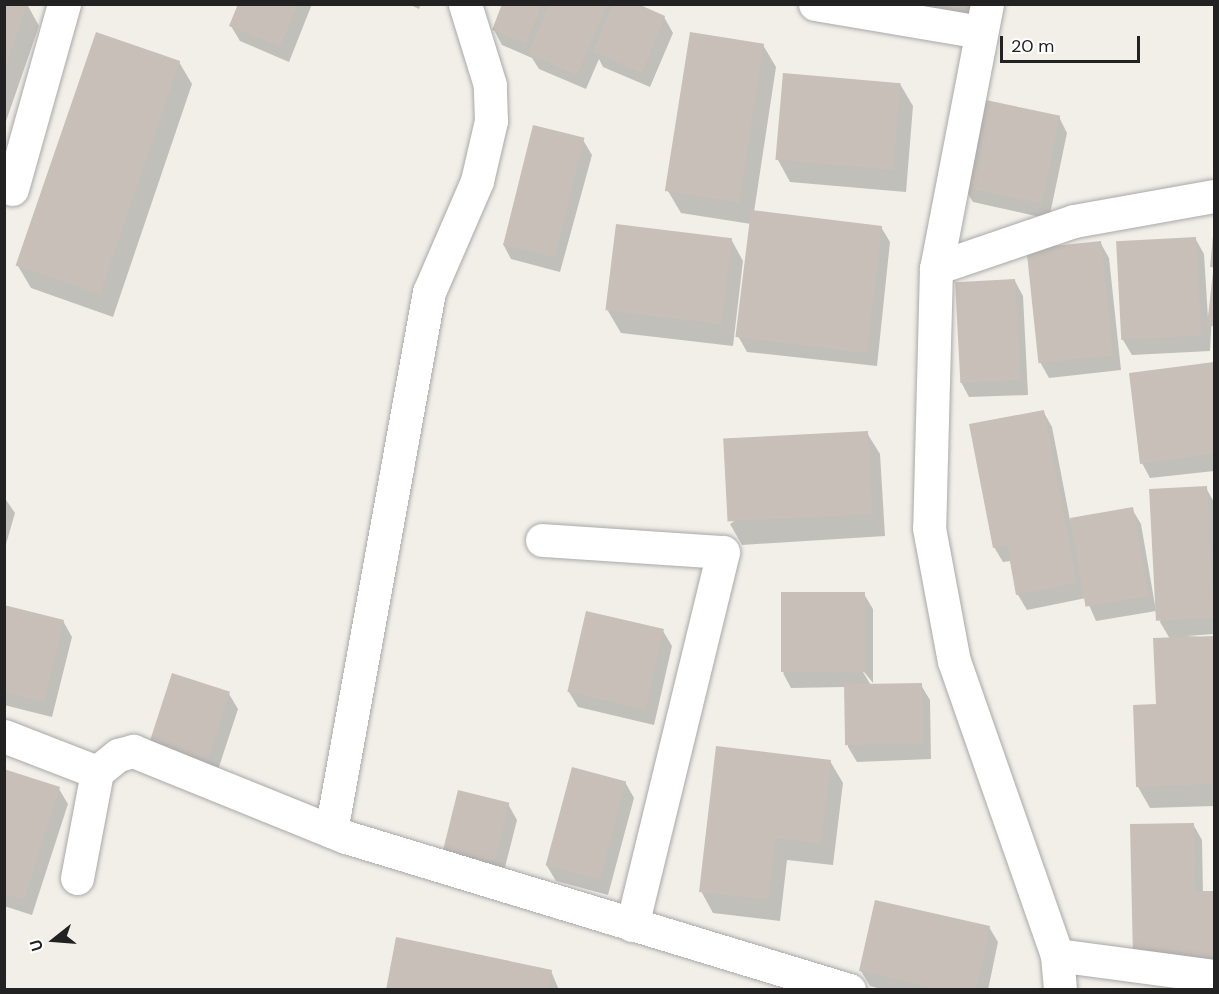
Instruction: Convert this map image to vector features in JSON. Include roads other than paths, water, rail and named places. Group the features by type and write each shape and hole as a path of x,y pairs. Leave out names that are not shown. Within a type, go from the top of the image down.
{"street":[{"path":"12,189 64,4"},
{"path":"331,831 429,292 477,182 491,121 490,85 465,4"},
{"path":"815,4 984,18 936,268 929,528 954,661 1057,955 1060,990"},
{"path":"936,268 1074,221 1215,195"},
{"path":"542,540 723,552 632,925"},
{"path":"4,736 97,772"},
{"path":"77,878 97,772 118,755 133,752 331,831 849,990"},
{"path":"1057,955 1215,976"}]}
